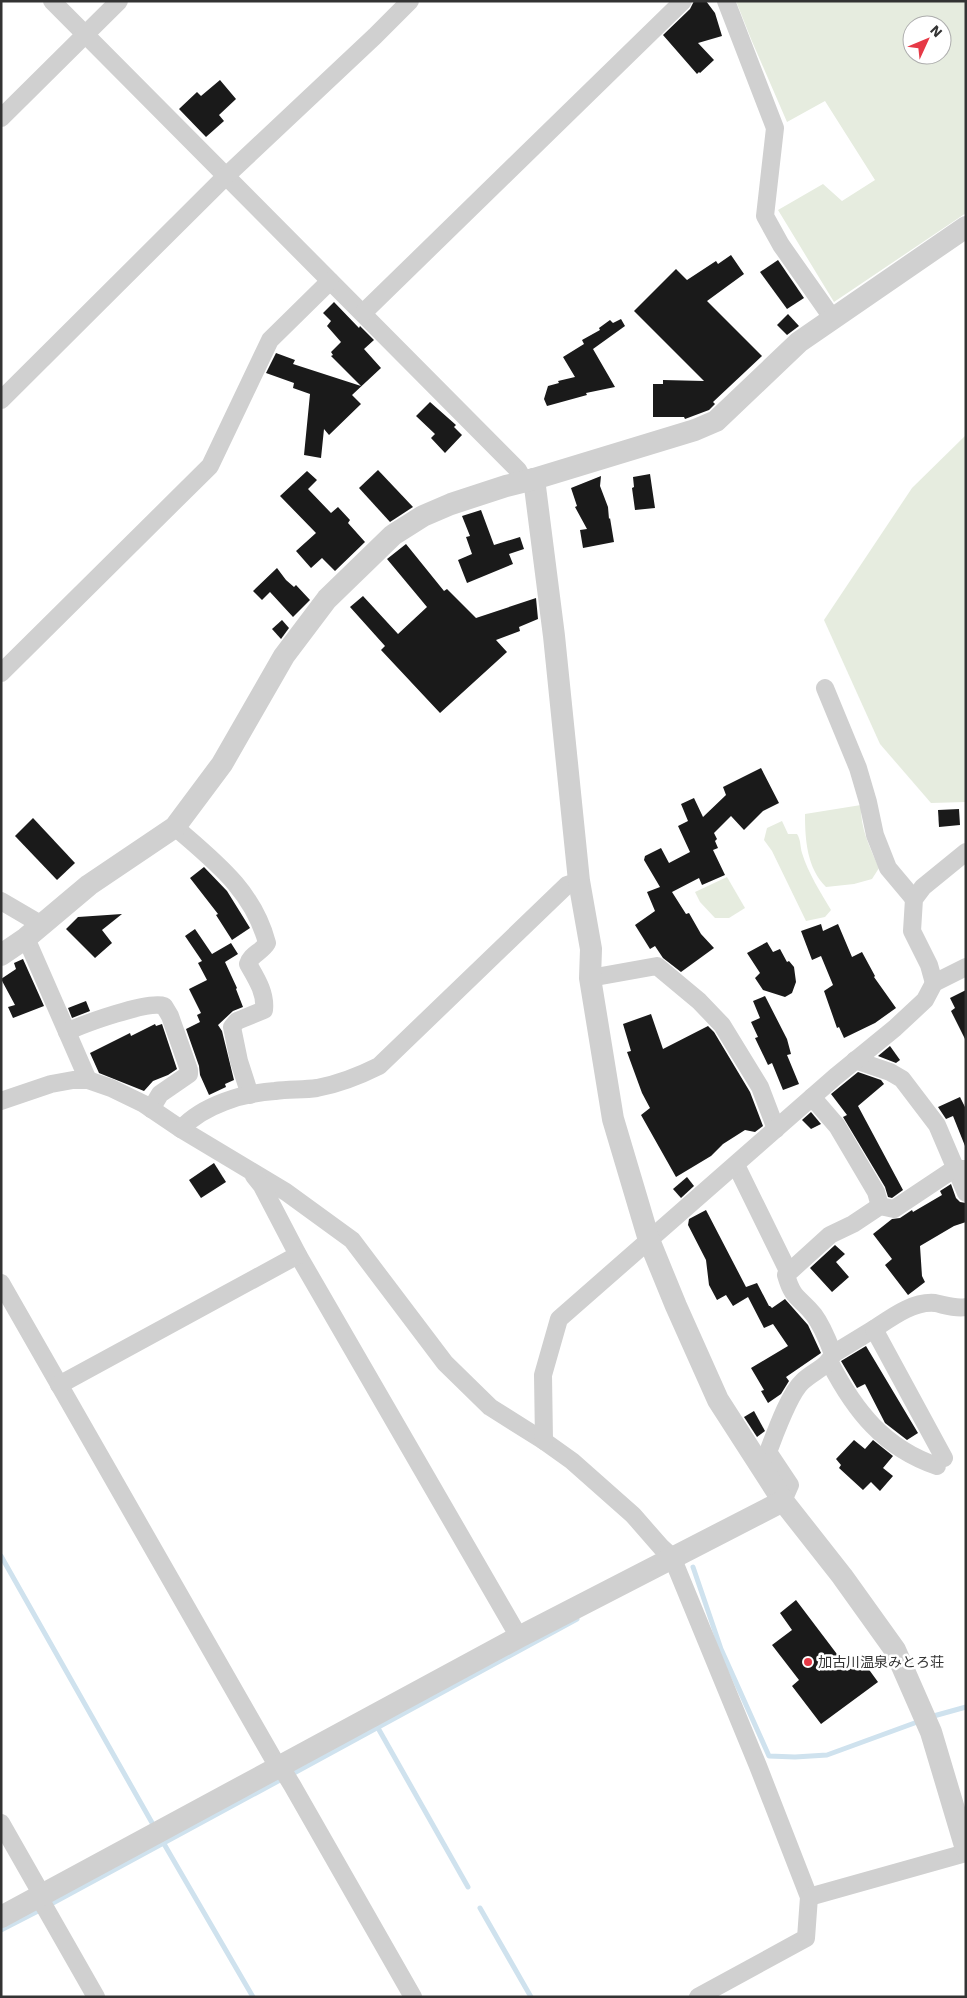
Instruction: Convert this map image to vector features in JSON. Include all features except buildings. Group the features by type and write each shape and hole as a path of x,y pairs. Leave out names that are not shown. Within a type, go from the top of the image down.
{"street":[{"path":"52,1 225,177 529,480 554,636 579,881 591,949 590,978 613,1119 649,1240 718,1400 783,1501 842,1576 895,1650 931,1732 966,1849"},
{"path":"1,118 119,1"},
{"path":"1,400 225,177 376,36 410,1"},
{"path":"362,314 683,1"},
{"path":"726,1 775,128 765,216 781,244 833,319"},
{"path":"1,955 34,932 89,885 175,827 222,764 284,656 327,599 393,535 423,516 506,486 695,430 716,421 799,342 966,227"},
{"path":"1,673 210,466 270,340 330,281"},
{"path":"826,688 858,768 875,835 888,868 914,899"},
{"path":"175,827 237,884 250,903 264,932 267,943 248,964 260,986 265,1002 264,1010 237,1022 232,1027 239,1061 250,1095"},
{"path":"934,983 929,965 912,931 914,899 923,887 966,852"},
{"path":"181,1129 190,1118 209,1108 250,1095 273,1091 316,1088 349,1080 379,1066 567,885 579,881"},
{"path":"1,901 34,932 67,1032 88,1080"},
{"path":"590,978 657,966 709,1011 722,1025 760,1087 776,1129"},
{"path":"544,1441 543,1375 560,1320 812,1097 895,1028 925,1000 934,983 966,966"},
{"path":"67,1032 117,1014 160,1004 164,1006 170,1016 189,1070 188,1074 160,1094 151,1109"},
{"path":"855,1060 890,1072 902,1079 937,1125 960,1169 966,1193"},
{"path":"1,1101 51,1084 73,1080 88,1080 111,1088 151,1109 286,1192 352,1240 445,1363 490,1407 544,1441 572,1462 633,1515 660,1547 672,1557 755,1758 809,1897 806,1938 698,1997"},
{"path":"812,1097 836,1126 876,1192 880,1206"},
{"path":"736,1165 788,1271"},
{"path":"874,1329 941,1462 903,1452 858,1411 845,1393 831,1358 822,1327 814,1315 791,1292 786,1275 788,1271 830,1235 853,1224 880,1206 894,1209 960,1169"},
{"path":"251,1172 262,1186 298,1255 519,1637"},
{"path":"59,1385 298,1255"},
{"path":"1,1283 278,1767 284,1772 292,1785 413,1997"},
{"path":"1,1917 519,1637 783,1501 790,1485 768,1452 796,1388 831,1358 907,1309 921,1304 933,1303 959,1308 966,1307"},
{"path":"1,1823 96,1997"},
{"path":"809,1897 966,1854"}],"shaded area":[{"path":"736,1 966,1 966,213 834,302 778,210 823,184 842,201 875,180 825,101 787,122"},
{"path":"966,435 966,802 931,803 880,744 824,620 912,488"},
{"path":"861,805 864,830 879,868 872,879 854,884 826,887 815,871 808,853 805,814"},
{"path":"782,821 788,834 797,834 798,836 808,868 831,910 825,917 806,921 772,851 764,840 767,828"},
{"path":"727,877 745,908 729,918 715,918 700,902 695,892"}],"waterway":[{"path":"1,1556 155,1828"},
{"path":"693,1567 721,1649 769,1756 827,1755 920,1721"},
{"path":"294,1773 577,1619"},
{"path":"930,1717 966,1707"},
{"path":"378,1728 468,1887"},
{"path":"51,1904 280,1780"},
{"path":"160,1837 253,1997"},
{"path":"480,1908 531,1997"},
{"path":"1,1930 38,1911"}],"place":[{"name":"加古川温泉みとろ荘","path":"808,1662"}]}
